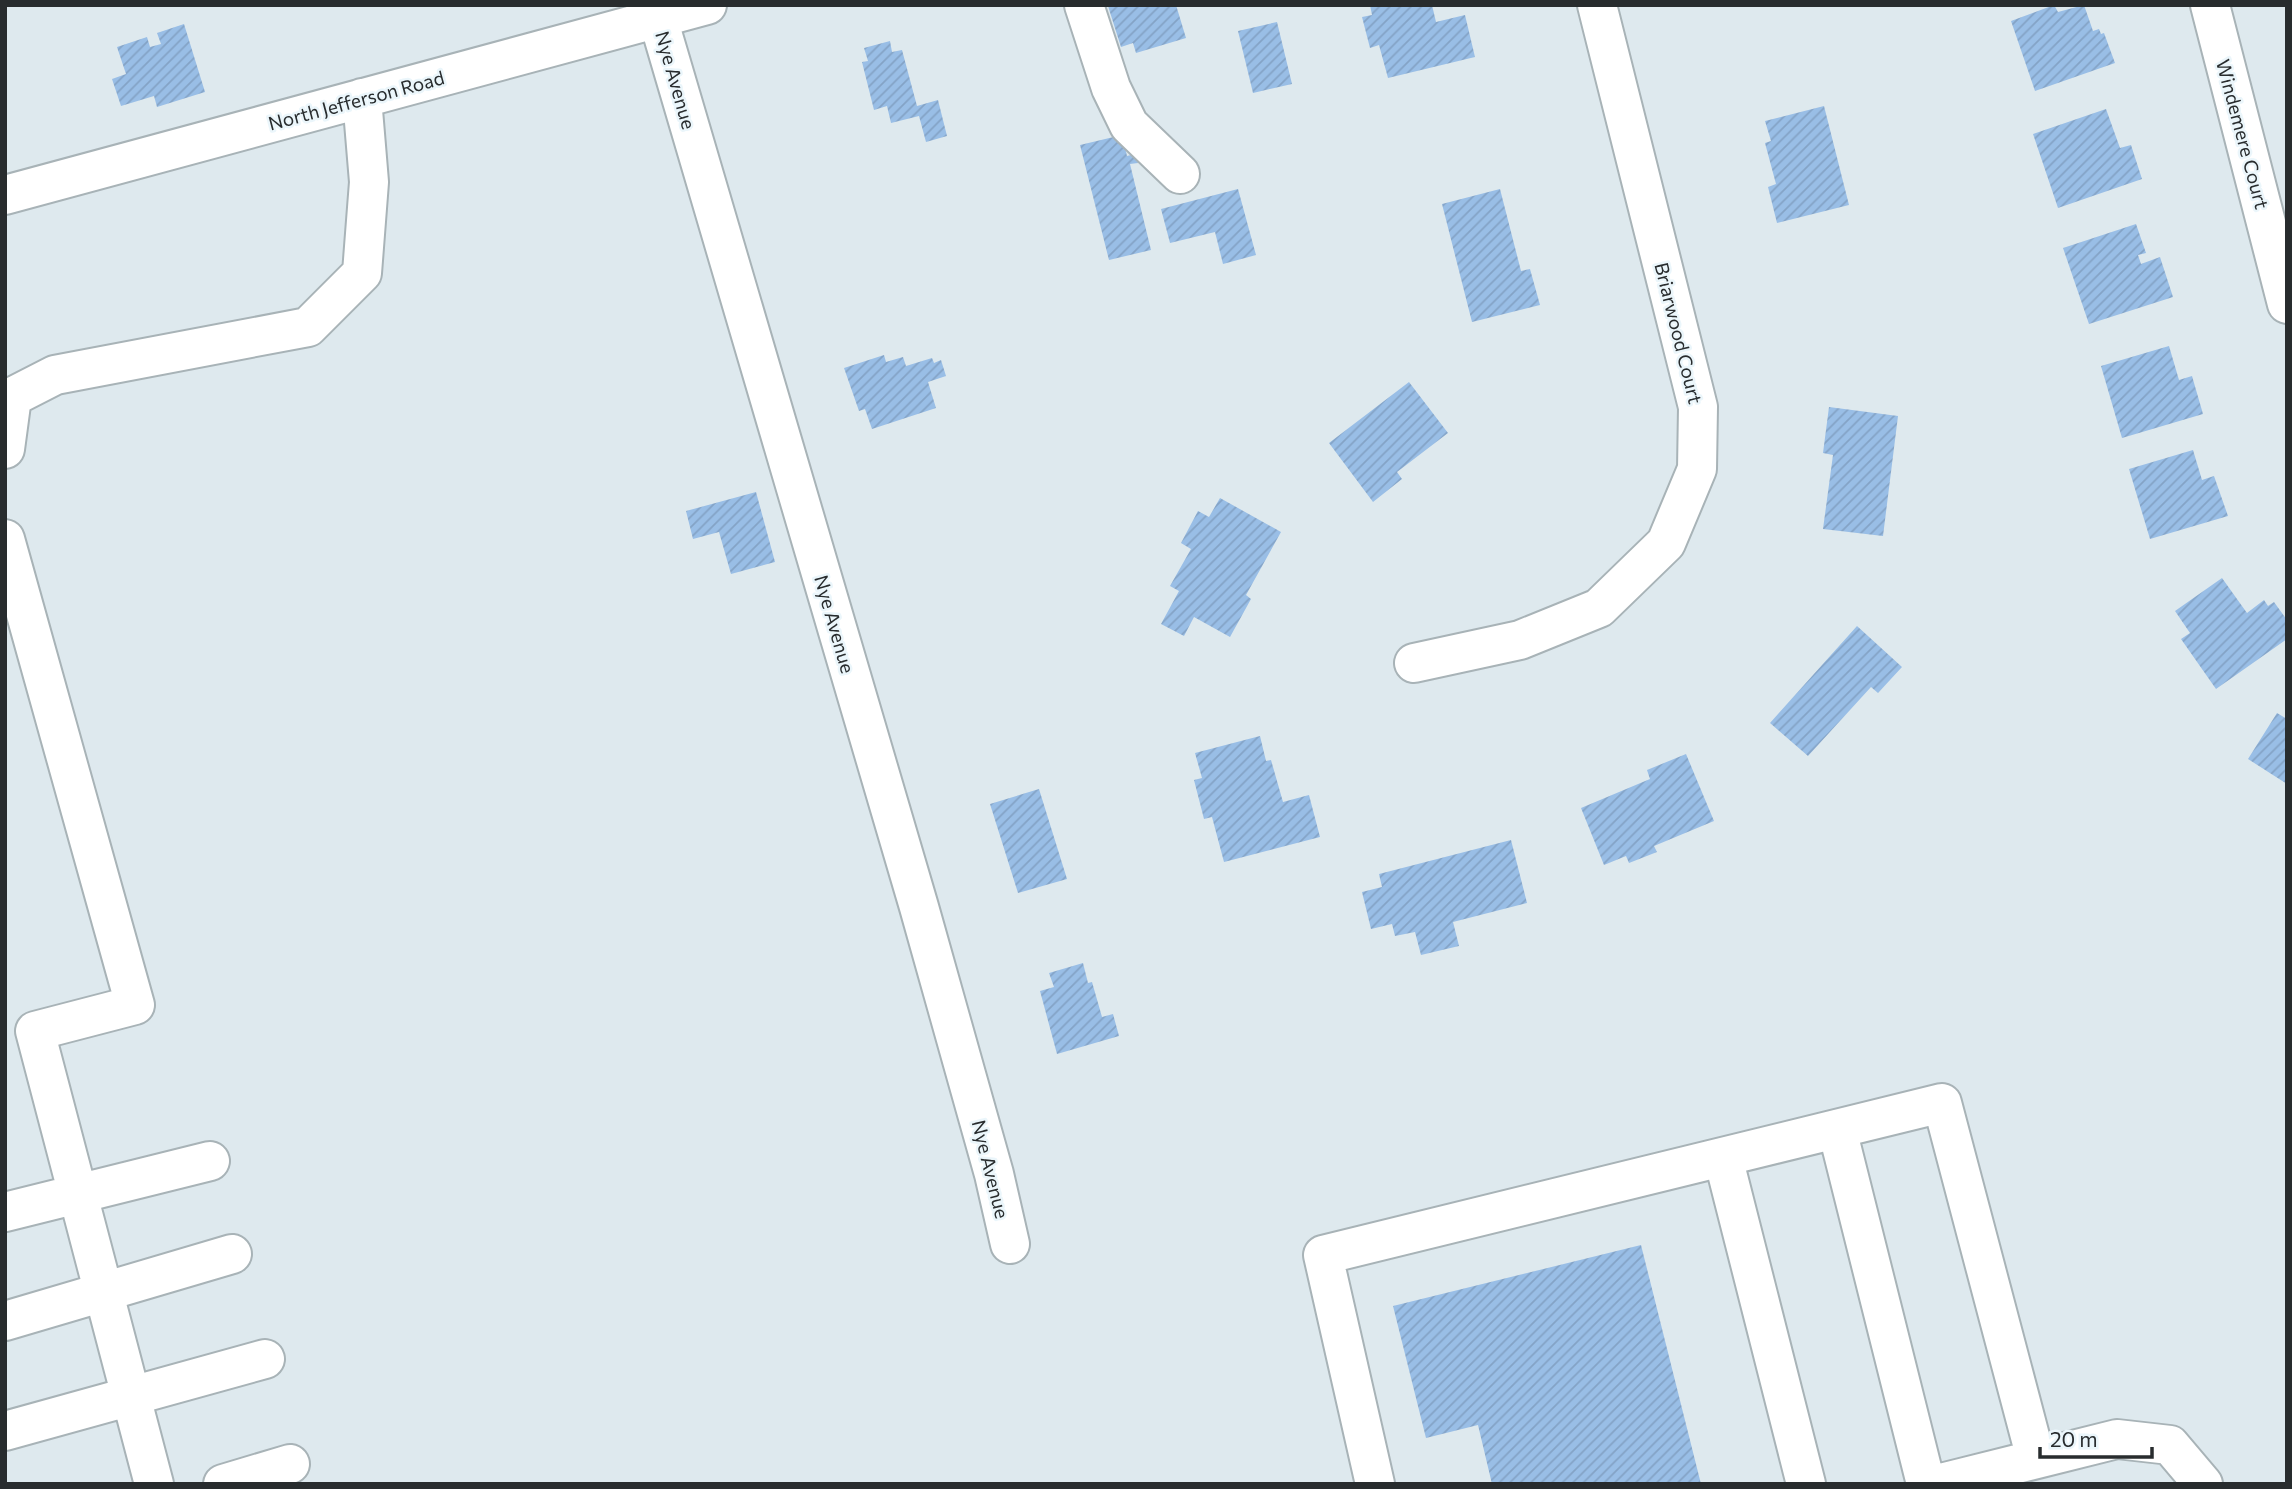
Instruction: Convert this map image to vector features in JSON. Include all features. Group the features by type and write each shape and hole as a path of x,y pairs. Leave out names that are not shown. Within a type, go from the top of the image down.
{"street":[{"name":"North Jefferson Road","path":"5,195 362,99 656,12 707,5"},
{"path":"1084,5 1111,88 1129,125 1180,174"},
{"name":"Briarwood Court","path":"1414,663 1520,640 1598,608 1666,543 1697,469 1698,407 1597,5"},
{"name":"Windemere Court","path":"2210,5 2287,304"},
{"name":"Nye Avenue","path":"656,12 923,920 994,1174 1010,1244"},
{"path":"5,449 12,397 55,375 308,327 362,274 369,182 362,99"},
{"path":"5,539 135,1005 35,1031 154,1484"},
{"path":"1375,1484 1323,1255 1942,1103 2036,1459"},
{"path":"1837,1129 1926,1484"},
{"path":"1723,1157 1806,1484"},
{"path":"5,1212 210,1161"},
{"path":"5,1321 232,1254"},
{"path":"5,1431 265,1359"},
{"path":"1937,1484 2117,1439 2170,1445 2203,1484"},
{"path":"222,1484 290,1464"}],"building":[{"path":"1176,5 1186,38 1136,53 1133,43 1121,47 1108,6"},
{"path":"1370,5 1432,5 1436,22 1465,15 1475,57 1388,78 1379,45 1370,48 1362,17 1372,15"},
{"path":"2054,5 2058,12 2084,5 2093,31 2099,29 2101,34 2104,33 2115,63 2035,91 2011,21"},
{"path":"1277,22 1292,84 1253,93 1238,31"},
{"path":"184,24 205,92 157,107 154,96 121,106 112,79 126,74 117,47 147,37 150,47 161,44 157,33"},
{"path":"890,41 892,52 902,50 917,106 938,100 947,136 926,142 919,116 891,123 887,106 874,110 862,62 868,61 864,48"},
{"path":"1824,106 1849,205 1777,223 1768,187 1776,184 1765,143 1771,141 1765,121"},
{"path":"2106,109 2120,148 2131,145 2142,179 2058,208 2033,134"},
{"path":"1122,135 1127,156 1135,154 1138,163 1130,164 1151,250 1109,260 1080,145"},
{"path":"1238,189 1256,255 1223,264 1215,232 1170,243 1161,209"},
{"path":"1500,189 1521,271 1530,269 1540,305 1472,322 1442,204"},
{"path":"2136,224 2146,253 2138,255 2141,264 2160,257 2173,297 2089,324 2063,248"},
{"path":"2169,346 2179,380 2192,376 2203,414 2122,438 2101,366"},
{"path":"884,355 886,362 903,357 906,366 932,358 934,363 941,360 946,376 928,382 936,408 872,429 865,409 859,411 844,368"},
{"path":"1409,382 1448,433 1397,472 1402,479 1373,502 1329,443"},
{"path":"1829,407 1898,416 1883,536 1823,529 1833,455 1823,453"},
{"path":"2193,450 2202,480 2214,476 2228,516 2150,539 2129,469"},
{"path":"756,492 775,562 731,574 719,532 693,539 686,511"},
{"path":"1220,498 1281,532 1246,595 1251,599 1230,637 1194,617 1184,636 1161,624 1179,591 1170,586 1191,549 1181,543 1198,511 1209,517"},
{"path":"2222,578 2247,613 2264,600 2268,606 2274,602 2287,620 2287,639 2216,689 2181,639 2190,633 2175,611"},
{"path":"1857,626 1902,667 1878,693 1871,687 1808,756 1770,723"},
{"path":"2277,713 2287,719 2287,784 2248,759"},
{"path":"1260,736 1266,761 1271,760 1283,802 1309,795 1320,837 1224,862 1212,817 1204,819 1194,780 1202,778 1195,753"},
{"path":"1686,754 1714,821 1654,846 1657,852 1629,863 1626,856 1604,865 1581,808 1650,779 1647,770"},
{"path":"1039,789 1067,879 1018,893 990,804"},
{"path":"1511,840 1527,903 1453,922 1459,946 1421,955 1415,932 1395,936 1392,924 1371,929 1362,892 1382,887 1379,874"},
{"path":"1083,963 1088,983 1092,982 1102,1017 1113,1014 1119,1036 1057,1054 1040,991 1054,987 1049,973"},
{"path":"1641,1245 1701,1484 1492,1484 1478,1425 1426,1438 1393,1306"}]}
